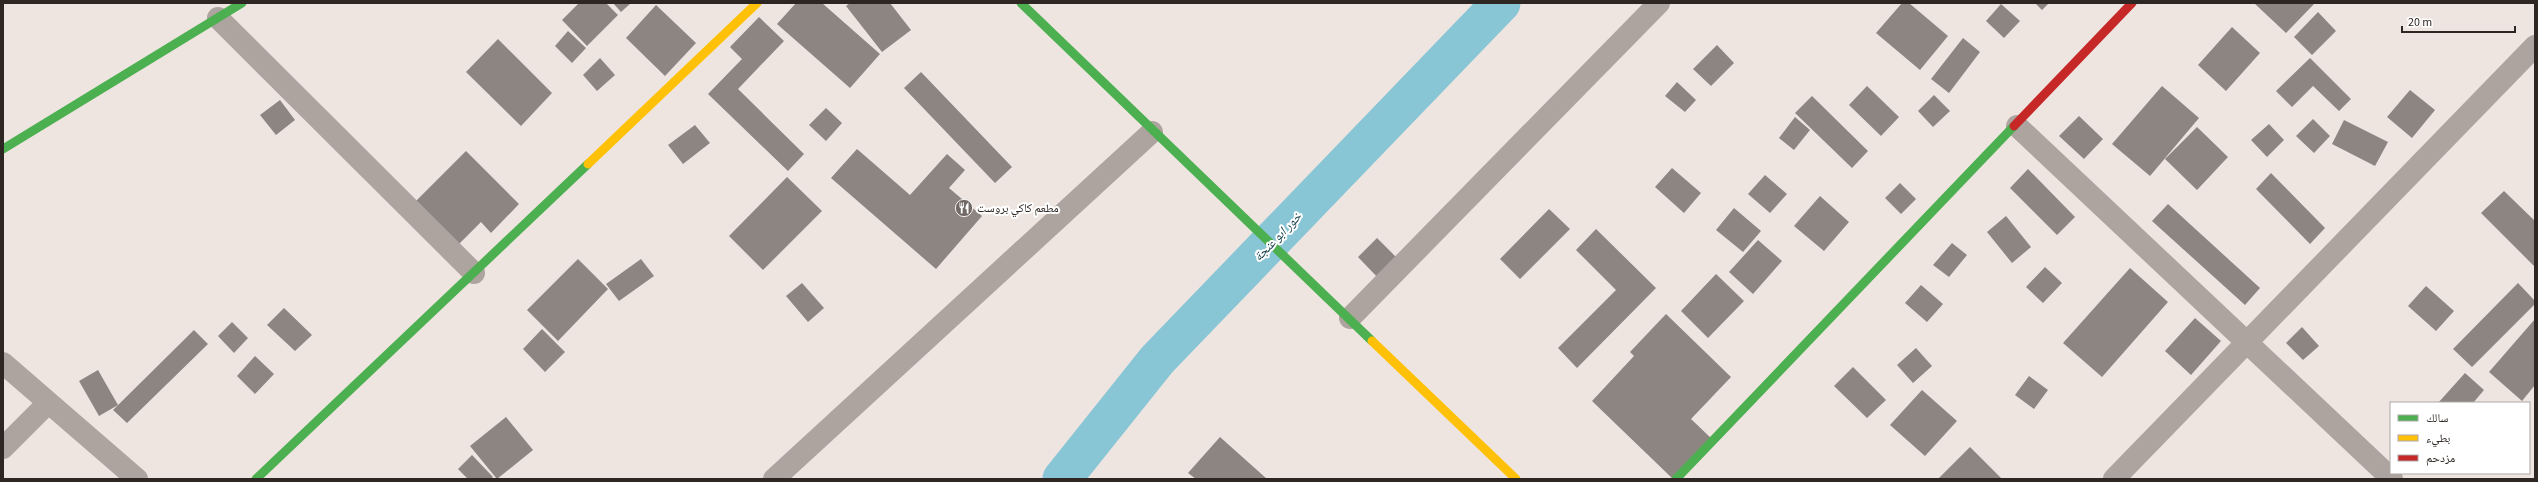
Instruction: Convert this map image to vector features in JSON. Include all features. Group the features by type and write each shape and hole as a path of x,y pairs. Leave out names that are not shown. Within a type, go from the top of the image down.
{"main road":[{"path":"3,149 242,3"},
{"path":"256,479 757,3"},
{"path":"1021,3 1152,132 1321,290 1516,479"},
{"path":"1676,479 2017,126 2132,3"}],"street":[{"path":"1350,318 1659,3"},
{"path":"218,18 474,273"},
{"path":"2114,479 2535,46"},
{"path":"2017,126 2392,479"},
{"path":"774,479 1152,132"},
{"path":"3,363 47,404 137,479"},
{"path":"3,448 47,404"}],"building":[{"path":"579,3 606,3 618,15 587,46 562,20"},
{"path":"613,3 631,3 621,12"},
{"path":"796,3 822,3 880,54 850,88 777,24"},
{"path":"850,3 890,3 911,30 882,52 846,6"},
{"path":"1902,3 1909,3 1948,36 1920,70 1876,33"},
{"path":"2035,3 2049,3 2042,10"},
{"path":"2254,3 2315,3 2286,33"},
{"path":"2001,4 2020,21 2004,38 1986,21"},
{"path":"656,5 696,43 665,76 626,38"},
{"path":"2318,12 2336,31 2312,55 2294,37"},
{"path":"759,17 784,41 738,89 804,154 788,171 708,94 742,59 730,47"},
{"path":"2232,27 2260,53 2226,91 2198,65"},
{"path":"568,31 586,48 572,63 555,46"},
{"path":"1963,38 1980,52 1949,93 1931,79"},
{"path":"498,39 552,93 521,126 466,72"},
{"path":"1717,45 1734,63 1711,86 1693,69"},
{"path":"600,58 615,75 597,91 583,75"},
{"path":"2310,58 2351,99 2339,111 2313,86 2292,107 2276,91"},
{"path":"921,72 1012,167 995,183 904,88"},
{"path":"1677,82 1696,100 1685,112 1665,96"},
{"path":"1867,86 1899,117 1881,136 1849,105"},
{"path":"2162,86 2199,118 2150,176 2112,144"},
{"path":"2410,90 2435,110 2412,138 2387,117"},
{"path":"1934,95 1950,111 1933,127 1918,111"},
{"path":"1812,96 1868,151 1852,168 1795,113"},
{"path":"280,100 295,120 276,135 260,115"},
{"path":"826,108 842,123 826,141 809,125"},
{"path":"2079,116 2103,139 2084,159 2059,136"},
{"path":"1795,117 1810,130 1794,150 1779,138"},
{"path":"2313,119 2330,136 2314,153 2296,136"},
{"path":"2344,120 2388,142 2375,166 2332,144"},
{"path":"2269,124 2284,140 2267,157 2251,140"},
{"path":"695,125 710,143 683,164 668,145"},
{"path":"2197,127 2228,157 2197,190 2165,159"},
{"path":"857,149 910,195 947,154 965,170 949,188 982,216 936,269 831,178"},
{"path":"466,151 519,204 491,233 481,222 447,256 404,213"},
{"path":"1672,168 1701,193 1684,213 1655,187"},
{"path":"2028,169 2075,217 2057,235 2010,188"},
{"path":"2271,173 2325,228 2310,244 2256,189"},
{"path":"1765,175 1787,194 1770,213 1748,194"},
{"path":"787,177 822,211 763,270 729,236"},
{"path":"1900,183 1916,199 1901,214 1885,198"},
{"path":"2504,191 2535,221 2535,267 2481,213"},
{"path":"1820,196 1849,222 1824,251 1794,226"},
{"path":"2168,204 2260,288 2245,305 2152,221"},
{"path":"1734,208 1761,231 1743,252 1716,230"},
{"path":"1549,209 1570,229 1520,279 1500,259"},
{"path":"2006,216 2031,247 2012,263 1987,232"},
{"path":"1596,229 1656,288 1577,368 1558,348 1616,290 1576,250"},
{"path":"1377,238 1402,263 1382,282 1358,257"},
{"path":"1758,240 1782,261 1753,294 1729,272"},
{"path":"1952,243 1967,255 1949,277 1933,265"},
{"path":"578,259 608,289 558,341 527,310"},
{"path":"641,259 654,276 619,301 606,284"},
{"path":"2045,267 2062,283 2043,303 2026,287"},
{"path":"2130,268 2168,302 2102,377 2063,343"},
{"path":"1716,274 1744,301 1708,338 1681,311"},
{"path":"802,283 824,308 808,322 786,296"},
{"path":"2518,283 2535,301 2535,304 2472,367 2453,349"},
{"path":"1921,285 1943,304 1927,322 1905,303"},
{"path":"2426,286 2454,311 2436,331 2408,306"},
{"path":"284,308 312,335 295,351 267,325"},
{"path":"1666,314 1731,377 1691,419 1713,440 1673,479 1592,401 1634,356 1630,352"},
{"path":"2195,318 2221,341 2191,375 2165,351"},
{"path":"2535,319 2535,385 2522,401 2489,372"},
{"path":"232,322 248,338 234,353 218,336"},
{"path":"2302,327 2319,346 2303,360 2286,343"},
{"path":"542,329 565,352 545,372 523,349"},
{"path":"194,330 208,344 127,423 113,410"},
{"path":"1916,348 1932,366 1913,383 1897,365"},
{"path":"255,356 274,374 255,394 237,376"},
{"path":"1853,367 1886,400 1867,418 1834,386"},
{"path":"98,370 118,405 99,416 79,381"},
{"path":"2465,373 2484,390 2474,402 2439,402"},
{"path":"2029,376 2048,390 2034,409 2015,395"},
{"path":"1922,390 1957,421 1925,456 1890,425"},
{"path":"506,417 533,450 497,479 470,446"},
{"path":"1220,437 1267,479 1196,479 1188,473"},
{"path":"1970,447 2002,479 1938,479"},
{"path":"472,455 493,477 491,479 468,479 458,469"}],"waterway":[{"name":"خور ابو عنجة","path":"1062,479 1157,360 1501,3"}],"traffic: fast":[{"path":"3,149 242,3"},
{"path":"1021,3 1372,341"},
{"path":"1676,479 2014,126"},
{"path":"256,479 588,164"}],"traffic: slow":[{"path":"588,164 757,3"},
{"path":"1372,341 1516,479"}],"traffic: jam":[{"path":"2014,126 2132,3"}],"place":[{"name":"مطعم كاكي بروست","path":"964,208"}]}
